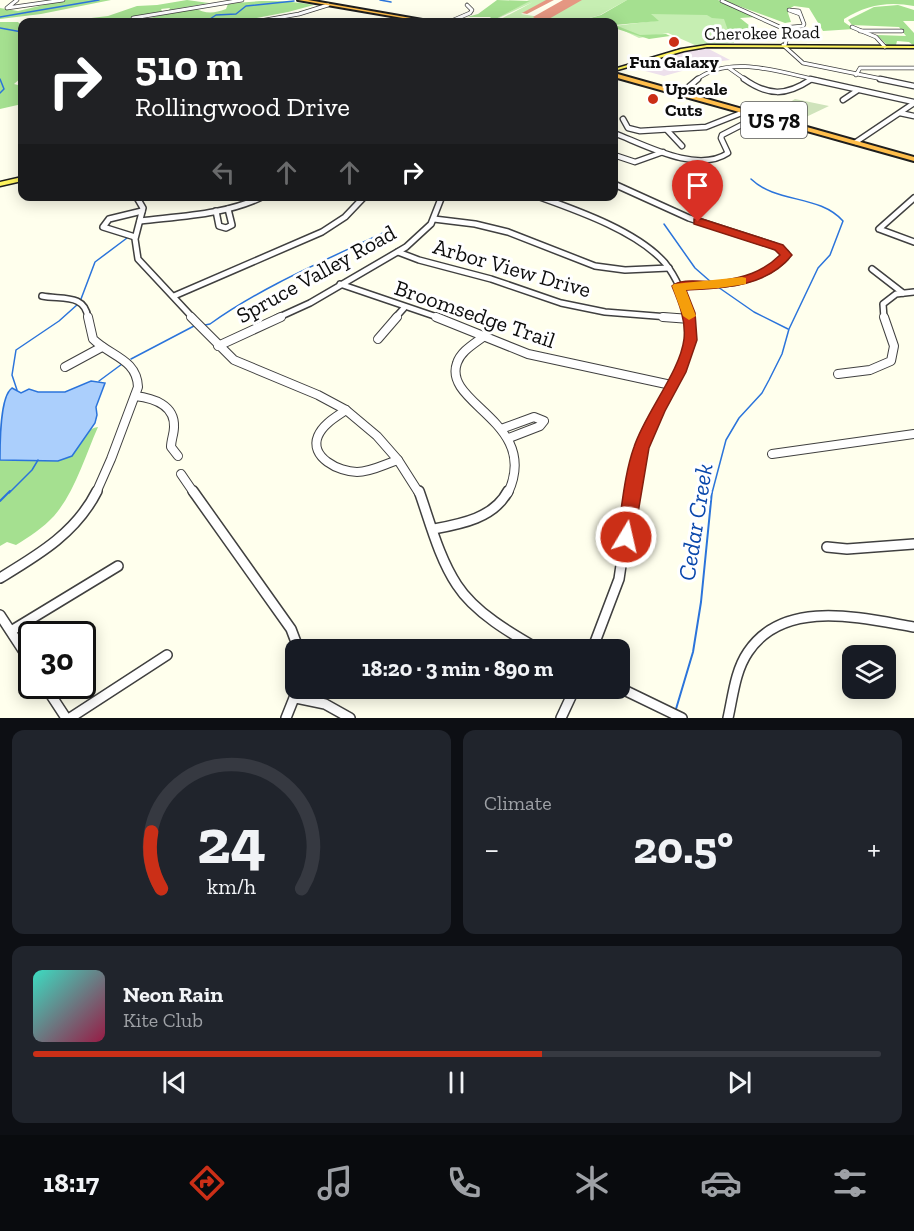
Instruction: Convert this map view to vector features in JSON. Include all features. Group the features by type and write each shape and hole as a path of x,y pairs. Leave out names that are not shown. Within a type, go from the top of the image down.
{"highway":[{"path":"300,0 405,18"},
{"name":"US 78","path":"618,73 680,94 914,160"}],"main road":[{"name":"Cherokee Road","path":"618,71 695,47 784,45 914,47"},
{"path":"0,184 18,180"}],"street":[{"path":"17,0 7,8 63,0"},
{"path":"133,18 242,0"},
{"path":"722,1 782,28 788,34 784,45 803,63 914,86"},
{"path":"276,18 328,5"},
{"path":"458,18 470,13 472,10 467,5"},
{"path":"782,28 803,26 800,14"},
{"path":"852,27 876,37 885,46"},
{"path":"860,31 902,31"},
{"path":"680,94 708,71 756,66 914,102"},
{"path":"856,75 860,68 870,66 914,68"},
{"path":"729,68 753,85 778,94 788,94 810,80"},
{"path":"843,100 858,90"},
{"path":"861,145 914,102"},
{"path":"623,119 625,125 634,131 667,130 706,127 744,112"},
{"path":"900,113 914,116"},
{"path":"618,135 679,159 722,158 728,153 721,138 723,135 759,116"},
{"path":"667,130 682,146"},
{"path":"618,156 635,162 663,152"},
{"path":"618,186 689,218 775,246 786,253 786,257 780,264 751,279 719,285 678,286"},
{"path":"914,198 879,229 914,242"},
{"path":"140,201 142,211 135,237 135,251 138,258 218,346 241,364 310,391 346,410 377,436 398,460 417,488 448,570 467,598 499,627 520,639"},
{"path":"140,220 216,211 247,205 255,201"},
{"path":"174,296 322,232 345,217 360,201"},
{"name":"Spruce Valley Road","path":"218,346 310,303 398,252 421,235 434,219 440,201"},
{"path":"550,201 638,242 658,255 669,268 690,319 688,351 641,448 621,570 609,610 597,639"},
{"path":"216,211 219,226 226,228 232,225 228,209"},
{"path":"135,237 102,226 109,219 142,211"},
{"path":"434,219 475,224 508,232 583,263 602,268 625,270 669,268"},
{"name":"Arbor View Drive","path":"398,252 573,306 604,312 690,319"},
{"path":"872,269 903,293"},
{"name":"Broomsedge Trail","path":"340,284 371,298 447,321 528,354 616,370 671,385"},
{"path":"838,374 870,370 891,361 896,349 882,312 886,300 903,293 914,292"},
{"path":"0,578 57,540 85,511 95,494 139,381 137,371 129,363 102,347 90,334 87,310 82,303 70,298 42,296"},
{"path":"378,339 404,308"},
{"path":"434,529 475,520 491,511 502,502 513,481 515,453 509,438 466,392 456,375 455,368 460,358 483,337"},
{"path":"65,367 102,347"},
{"path":"135,396 154,399 168,409 174,426 171,447 178,456"},
{"path":"346,410 318,435 317,447 327,462 356,472 398,460"},
{"path":"501,429 534,417 544,421 540,426 509,438"},
{"path":"772,454 914,434"},
{"path":"181,474 291,629 295,639"},
{"path":"827,547 847,549 914,544"},
{"path":"11,631 118,566"},
{"path":"0,615 18,642"},
{"path":"728,718 738,676 748,652 761,638 781,625 802,618 825,616 914,627"},
{"path":"54,699 68,718 167,655"},
{"path":"630,693 682,718"},
{"path":"286,718 294,699"},
{"path":"312,699 350,718"},
{"path":"561,718 569,699"}],"shaded area":[{"path":"705,47 730,60 699,64 700,66 664,76 630,67 682,51"}],"green space":[{"path":"65,0 111,0 41,14 0,19 0,8 18,11"},
{"path":"187,0 209,3 169,10 170,8 161,9 162,11 131,18 91,18 108,16 137,6"},
{"path":"497,0 530,1 498,18 467,17 478,14"},
{"path":"527,0 549,0 521,14 546,18 503,18 533,2 497,18 529,1"},
{"path":"580,0 627,0 590,18 546,18"},
{"path":"627,0 718,0 756,17 740,18 755,30 757,38 730,36 724,19 707,15 651,14 659,21 618,25 618,18 590,18 601,15"},
{"path":"722,0 914,0 914,6 886,4 869,7 844,19 844,22 854,29 823,31 809,8 794,6 789,9 791,22 785,23"},
{"path":"282,1 314,5 257,18 150,18 193,7 205,12 213,12 226,9 228,4 249,2"},
{"path":"898,5 914,10 914,21 903,21 914,33 914,46 909,42 897,41 896,45 887,45 877,35 906,36 899,27 852,25 848,20 874,7"},
{"path":"644,14 707,14 731,18 734,43 697,46 668,33 639,38 618,28 618,26 654,21"},
{"path":"0,22 18,22 18,80 14,84 18,85 18,105 0,109"},
{"path":"618,26 640,35 666,34 670,36 649,39 618,29"},
{"path":"795,99 829,106 806,117 778,110"},
{"path":"98,427 74,485 54,516 16,545 7,542 0,546 0,460 58,461 72,453 87,433"}],"water":[{"path":"91,381 105,383 96,407 95,423 72,456 58,461 0,460 3,409 12,388 21,393 29,389 38,392 65,392"}],"waterway":[{"path":"0,17 99,0"},
{"path":"380,0 391,2"},
{"path":"212,18 216,15 236,14 246,6 294,1"},
{"path":"0,28 18,31"},
{"path":"0,79 4,89 0,93"},
{"name":"Cedar Creek","path":"712,493 726,440 739,418 762,393 769,380 782,354 789,329 818,268 830,255 843,221 833,212 810,202 773,192 761,187 751,179"},
{"path":"664,224 695,268 711,282"},
{"path":"205,325 273,286 385,232"},
{"path":"81,299 95,262 127,238"},
{"path":"718,287 754,312 788,329"},
{"path":"17,390 12,375 16,350 59,321 78,304"},
{"path":"131,359 194,326"},
{"path":"99,381 122,364"},
{"path":"9,493 32,470 38,460"},
{"path":"0,501 10,491"},
{"name":"Cedar Creek","path":"676,709 693,652 701,602 712,491"}],"taxiway":[{"path":"525,13 551,0"}],"runway":[{"path":"541,17 575,0"}],"slow traffic":[{"path":"689,316 678,286 719,285 742,281"}],"place":[{"name":"Fun Galaxy","path":"674,42"},
{"name":"Upscale Cuts","path":"653,99"}],"route":[{"path":"626,537 641,448 688,351 689,313 678,286 719,285 751,279 773,269 787,255 779,248 698,222"}]}
